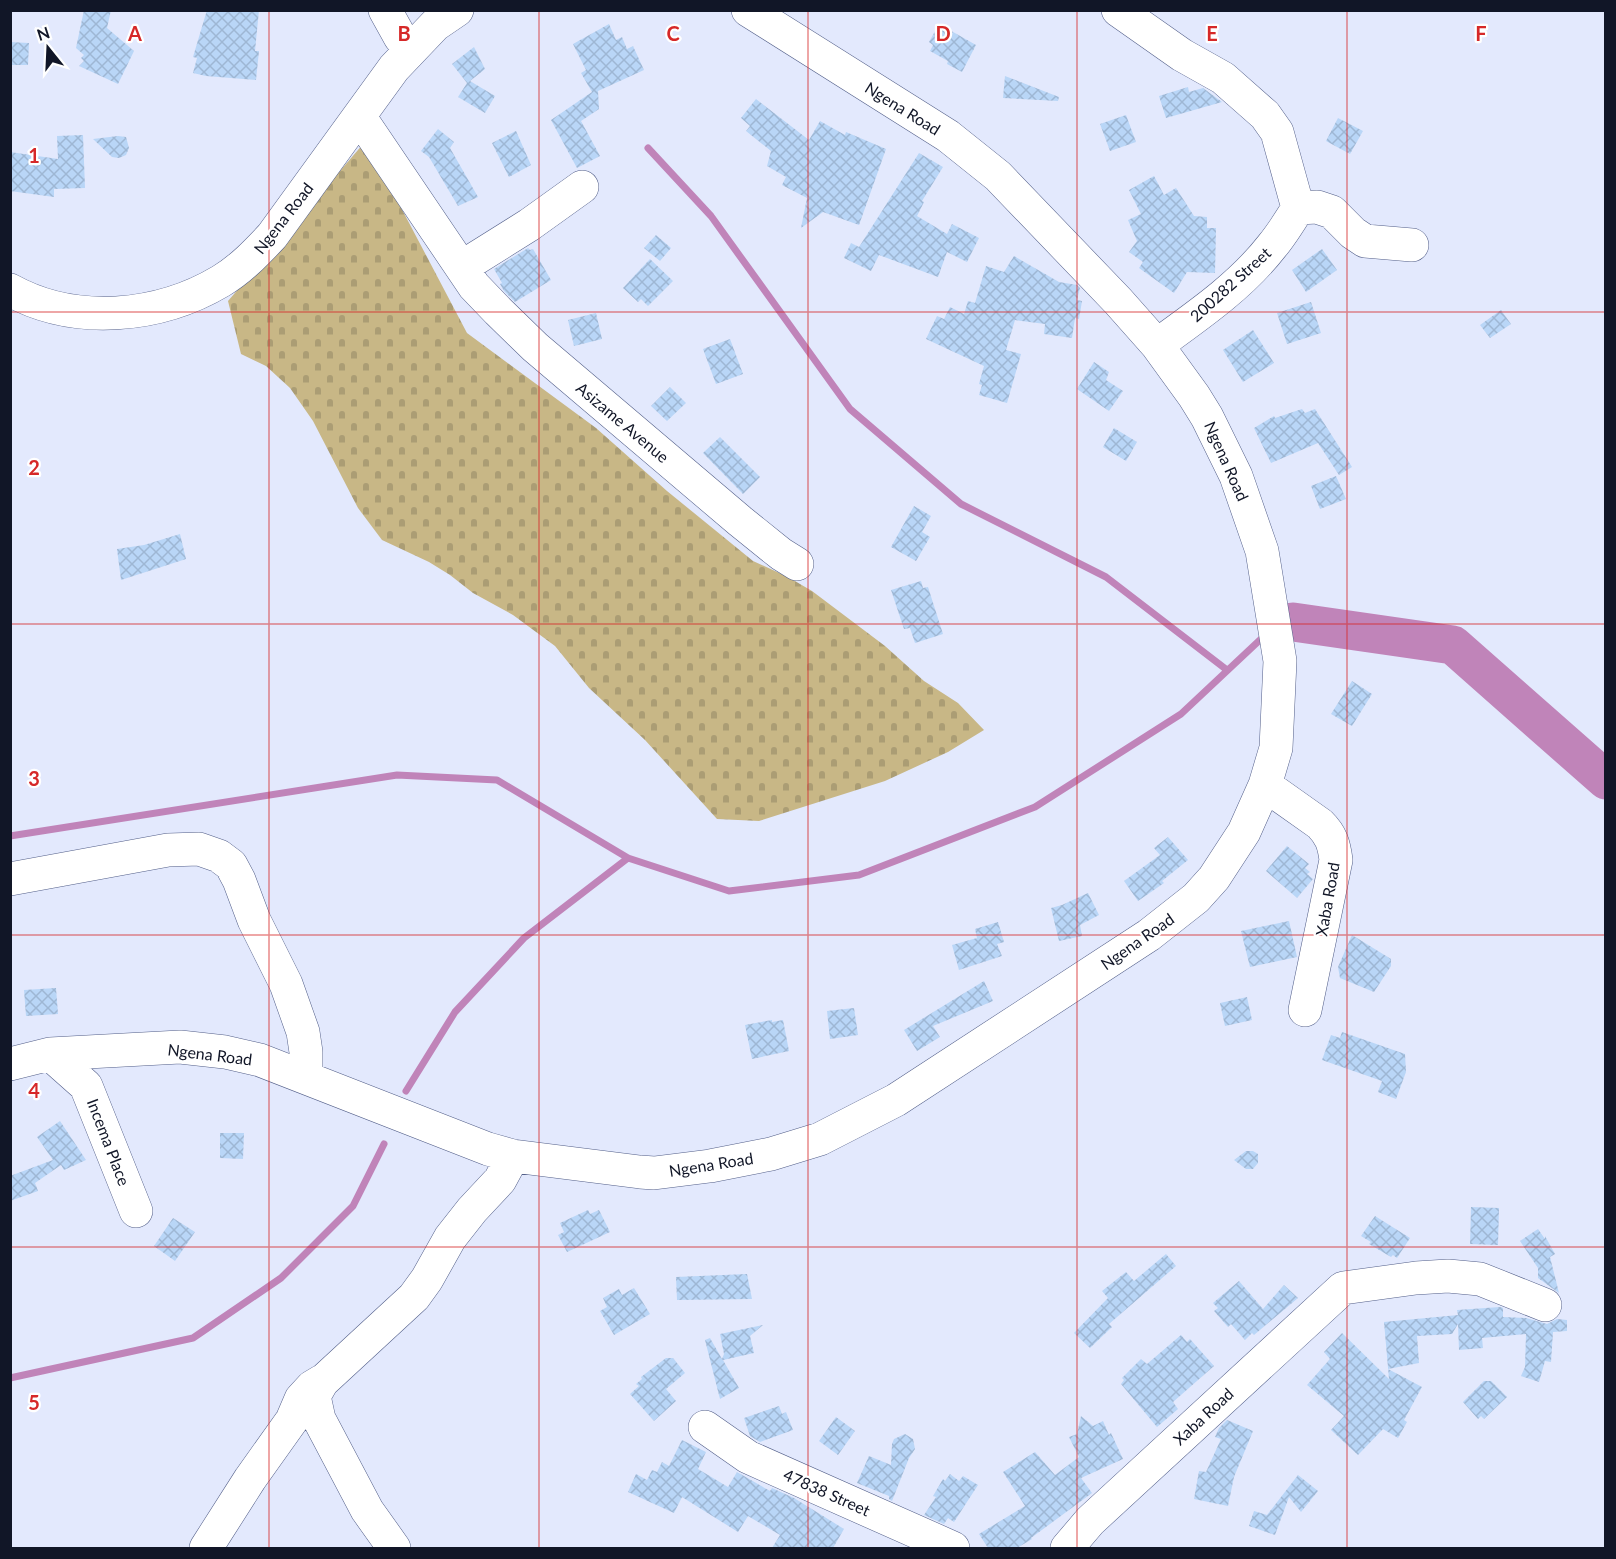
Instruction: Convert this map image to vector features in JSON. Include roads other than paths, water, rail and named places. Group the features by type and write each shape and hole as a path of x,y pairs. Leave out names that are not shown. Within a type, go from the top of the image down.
{"street":[{"path":"385,10 400,37 411,50"},
{"name":"Ngena Road","path":"10,290 25,298 64,310 112,314 165,306 221,281 251,258 272,236 393,68 435,25 457,10"},
{"name":"Ngena Road","path":"10,1064 50,1054 180,1047 225,1052 260,1060 488,1149 513,1156 654,1173 710,1166 751,1158 820,1139 896,1100 1149,935 1196,898 1214,878 1244,832 1265,785 1276,748 1280,661 1262,551 1236,476 1220,442 1194,396 1157,345 998,176 948,136 748,10"},
{"path":"1118,10 1182,55 1224,78 1265,115 1277,132 1298,208 1317,207 1332,212 1353,233 1365,241 1412,245"},
{"name":"Asizame Avenue","path":"358,116 474,286 535,347 740,521 797,564"},
{"path":"462,267 529,225 582,187"},
{"name":"200282 Street","path":"1157,345 1243,277 1272,247 1298,208"},
{"name":"Xaba Road","path":"1265,785 1320,824 1328,832 1334,844 1336,860 1305,1010"},
{"path":"10,879 168,850 198,849 219,856 231,865 239,880 254,920 286,984 303,1032 306,1077"},
{"name":"Incema Place","path":"50,1054 86,1086 136,1211"},
{"path":"206,1548 250,1479 292,1420 301,1400 312,1387 324,1380 414,1297 450,1238 500,1180 513,1156"},
{"name":"Xaba Road","path":"1067,1548 1090,1521 1343,1288 1416,1278 1459,1277 1480,1279 1545,1305"},
{"path":"324,1380 314,1396 319,1419 367,1510 394,1548"},
{"name":"47838 Street","path":"705,1427 748,1457 953,1548"}],"waterway":[{"path":"648,148 711,216 850,409 961,504 1106,577 1227,670"},
{"path":"1293,622 1453,645 1606,780"},
{"path":"10,836 397,775 497,780 628,858 729,891 859,875 1035,807 1181,714 1262,638"},
{"path":"406,1091 455,1012 524,938 628,858"},
{"path":"10,1378 193,1338 281,1278 353,1206 384,1144"}]}
